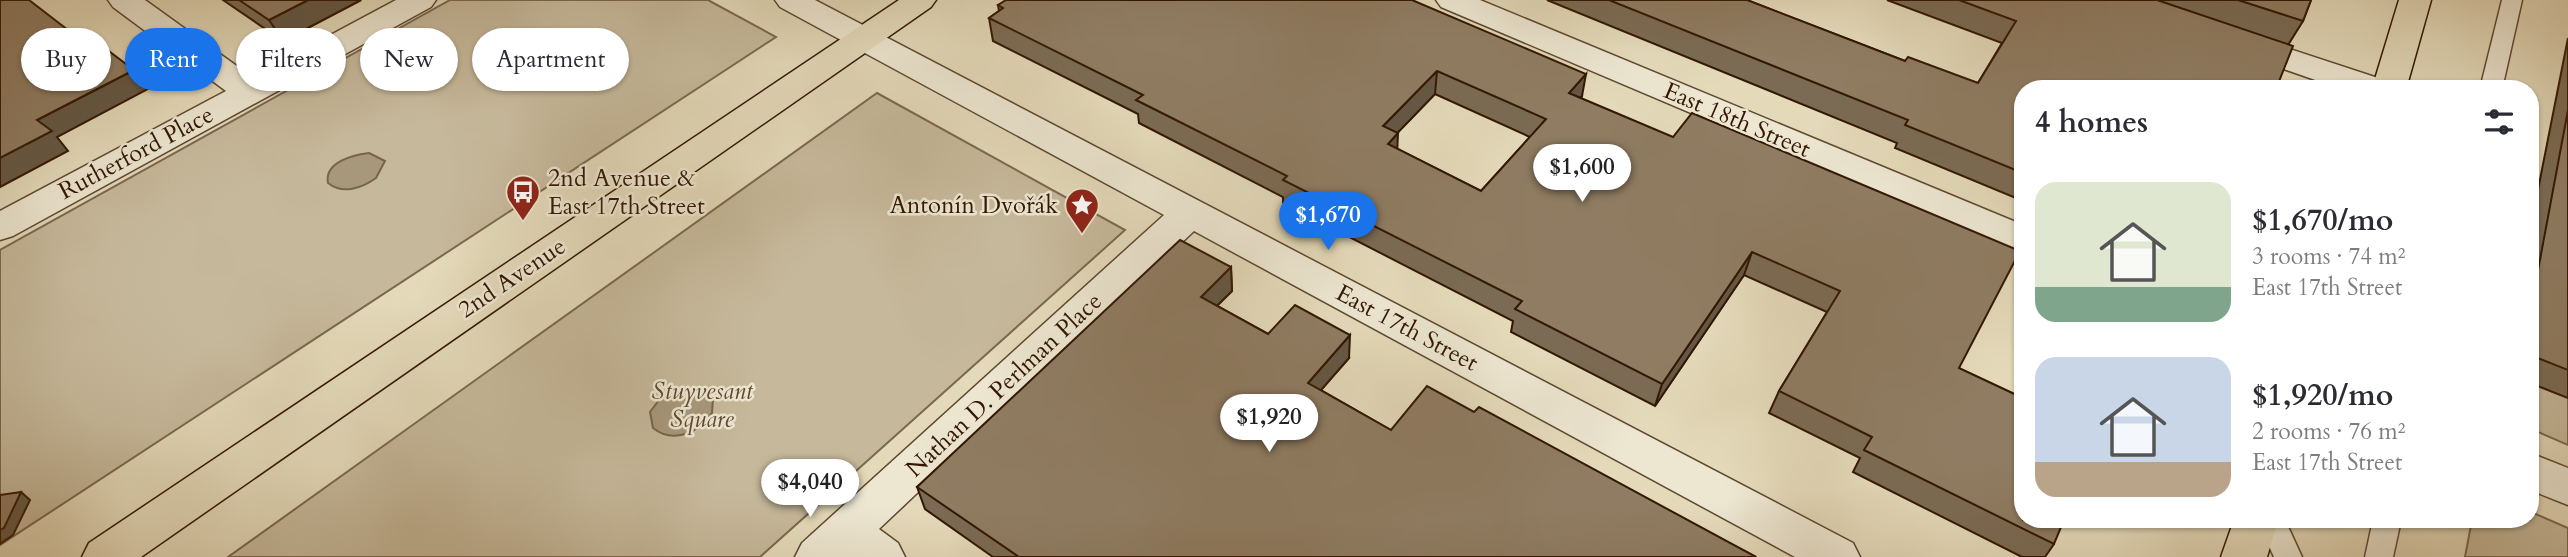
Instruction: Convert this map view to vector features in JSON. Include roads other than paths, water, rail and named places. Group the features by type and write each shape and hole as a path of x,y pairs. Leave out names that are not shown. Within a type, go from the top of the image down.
{"main road":[{"name":"2nd Avenue","path":"105,557 920,0"},
{"path":"2392,80 2416,0"},
{"path":"2244,557 2253,528"}],"street":[{"path":"124,0 250,92"},
{"name":"Rutherford Place","path":"0,227 420,0"},
{"name":"East 17th Street","path":"791,0 1837,557"},
{"name":"East 18th Street","path":"1452,0 2014,236"},
{"path":"2206,31 2349,80"},
{"name":"Nathan D. Perlman Place","path":"833,544 1190,213"},
{"path":"2539,475 2568,487"},
{"path":"833,544 882,557"}],"lane":[{"path":"2493,80 2512,0"},
{"path":"2275,528 2288,557"},
{"path":"2379,557 2386,528"}],"place":[{"name":"2nd Avenue & East 17th Street","path":"523,222"},
{"name":"Antonín Dvořák","path":"1082,235"}],"park label":[{"name":"Stuyvesant Square","path":"702,405"}]}
